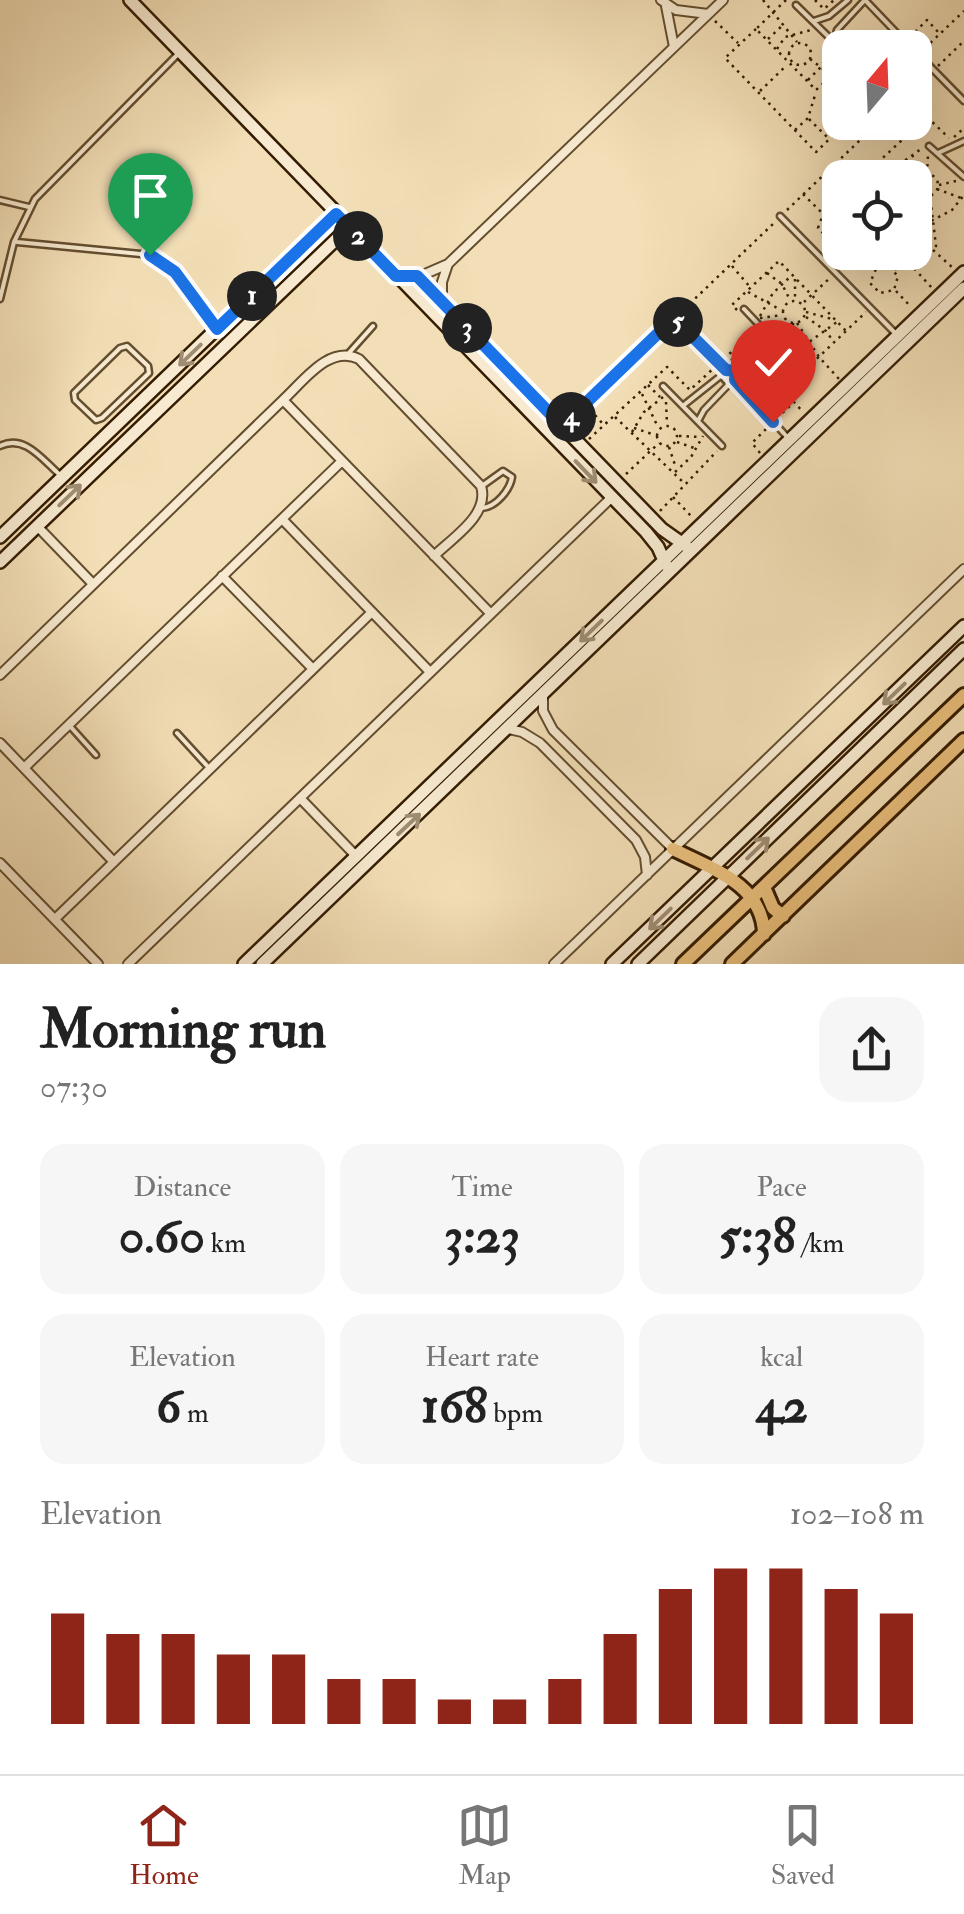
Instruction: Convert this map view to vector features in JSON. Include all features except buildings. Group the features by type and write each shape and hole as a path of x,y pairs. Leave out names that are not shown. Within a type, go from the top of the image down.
{"main road":[{"path":"683,964 964,695"},
{"path":"732,964 964,740"},
{"path":"672,849 758,892 783,916"},
{"path":"758,892 764,934"}],"street":[{"path":"130,0 650,537 668,574"},
{"path":"396,276 417,276 448,264 722,0"},
{"path":"664,3 687,12 708,14"},
{"path":"664,3 674,47"},
{"path":"0,537 336,214"},
{"path":"0,562 349,228"},
{"path":"442,302 442,282 448,264"},
{"path":"262,964 668,574 688,546 790,440 940,296 958,271"},
{"path":"417,276 652,519 688,546"},
{"path":"244,964 664,560 688,546 964,288"},
{"path":"0,675 326,360 348,354 364,363 481,486 482,508 434,556"},
{"path":"283,400 490,614"},
{"path":"24,768 342,461"},
{"path":"128,964 611,498"},
{"path":"282,519 430,672"},
{"path":"37,526 93,584"},
{"path":"554,964 964,569"},
{"path":"222,576 313,670"},
{"path":"55,919 372,612"},
{"path":"612,964 964,626"},
{"path":"638,964 964,649"},
{"path":"542,697 543,712 553,730 672,849"},
{"path":"509,730 529,735 540,743 636,840 645,857 647,875"},
{"path":"0,743 114,862"},
{"path":"300,798 356,856"},
{"path":"0,863 98,964"}],"lane":[{"path":"812,21 829,16 848,0"},
{"path":"838,30 864,1 894,30"},
{"path":"796,5 822,30"},
{"path":"0,298 14,242 29,207 180,52"},
{"path":"934,70 964,101"},
{"path":"938,153 964,141"},
{"path":"929,146 963,177"},
{"path":"963,177 964,167"},
{"path":"0,200 29,207"},
{"path":"780,216 898,336"},
{"path":"14,242 150,255 175,272 217,329"},
{"path":"744,309 794,362"},
{"path":"674,318 725,371"},
{"path":"348,354 373,326"},
{"path":"682,405 691,402 725,371 763,329"},
{"path":"127,346 150,369 125,396 99,420 74,396 120,348 127,346"},
{"path":"698,421 704,410 766,348 780,346"},
{"path":"725,371 734,370 734,379 790,440"},
{"path":"725,371 724,379 734,379"},
{"path":"663,386 666,396 682,405 722,446"},
{"path":"125,396 136,407"},
{"path":"0,446 22,443 63,477"},
{"path":"481,486 503,472 512,477 511,484 494,504 482,508"},
{"path":"69,726 96,754"},
{"path":"177,733 210,769"}],"path":[{"path":"762,0 798,43 808,46"},
{"path":"786,0 725,58 816,152 828,140"},
{"path":"815,0 824,9 834,0"},
{"path":"932,39 964,11"},
{"path":"708,14 740,44"},
{"path":"917,30 927,20 940,34"},
{"path":"767,40 784,24"},
{"path":"756,29 816,90"},
{"path":"778,49 792,33 822,30"},
{"path":"810,59 808,46 822,30"},
{"path":"934,70 964,41"},
{"path":"758,92 790,61 790,51 798,43"},
{"path":"778,49 790,51"},
{"path":"806,80 822,66 810,59"},
{"path":"804,64 810,59"},
{"path":"790,61 804,64"},
{"path":"804,64 806,80"},
{"path":"795,130 808,118 816,90 822,84"},
{"path":"880,160 928,117 951,140 964,128"},
{"path":"808,118 822,132"},
{"path":"840,160 860,140"},
{"path":"907,160 929,146"},
{"path":"928,160 929,146"},
{"path":"911,154 916,160"},
{"path":"562,426 822,177"},
{"path":"932,191 963,177"},
{"path":"932,178 937,187"},
{"path":"934,220 963,197 937,187"},
{"path":"803,193 822,213"},
{"path":"958,204 964,210"},
{"path":"932,212 936,246 932,249 958,271"},
{"path":"758,320 747,306 739,312 732,305 779,262 846,331"},
{"path":"730,264 749,290 795,323 840,380"},
{"path":"875,270 870,283 875,289 880,294 894,290"},
{"path":"916,270 940,296"},
{"path":"801,304 836,272"},
{"path":"894,272 898,276 894,290"},
{"path":"767,273 782,284 793,302 801,304"},
{"path":"758,320 766,303 793,276"},
{"path":"758,320 783,313 793,302 793,276"},
{"path":"894,290 919,315"},
{"path":"801,304 804,314 834,342"},
{"path":"806,368 870,308"},
{"path":"804,314 835,321"},
{"path":"794,346 795,323 804,314"},
{"path":"747,321 754,329"},
{"path":"780,346 809,342 835,321"},
{"path":"648,385 666,396"},
{"path":"640,392 659,428 659,443 668,446 675,442 673,427 659,428"},
{"path":"633,430 650,406 666,396"},
{"path":"666,396 667,425"},
{"path":"584,404 604,425"},
{"path":"614,416 633,430 685,484"},
{"path":"675,472 697,449 705,429"},
{"path":"633,430 656,436"},
{"path":"677,436 703,437"},
{"path":"675,442 697,449"},
{"path":"618,482 659,443"},
{"path":"668,446 675,472"},
{"path":"652,519 722,446"}],"route":[{"path":"150,255 175,272 217,329 336,214 396,276 417,276 562,426 674,318 726,370 736,371 735,380 773,422"}]}
